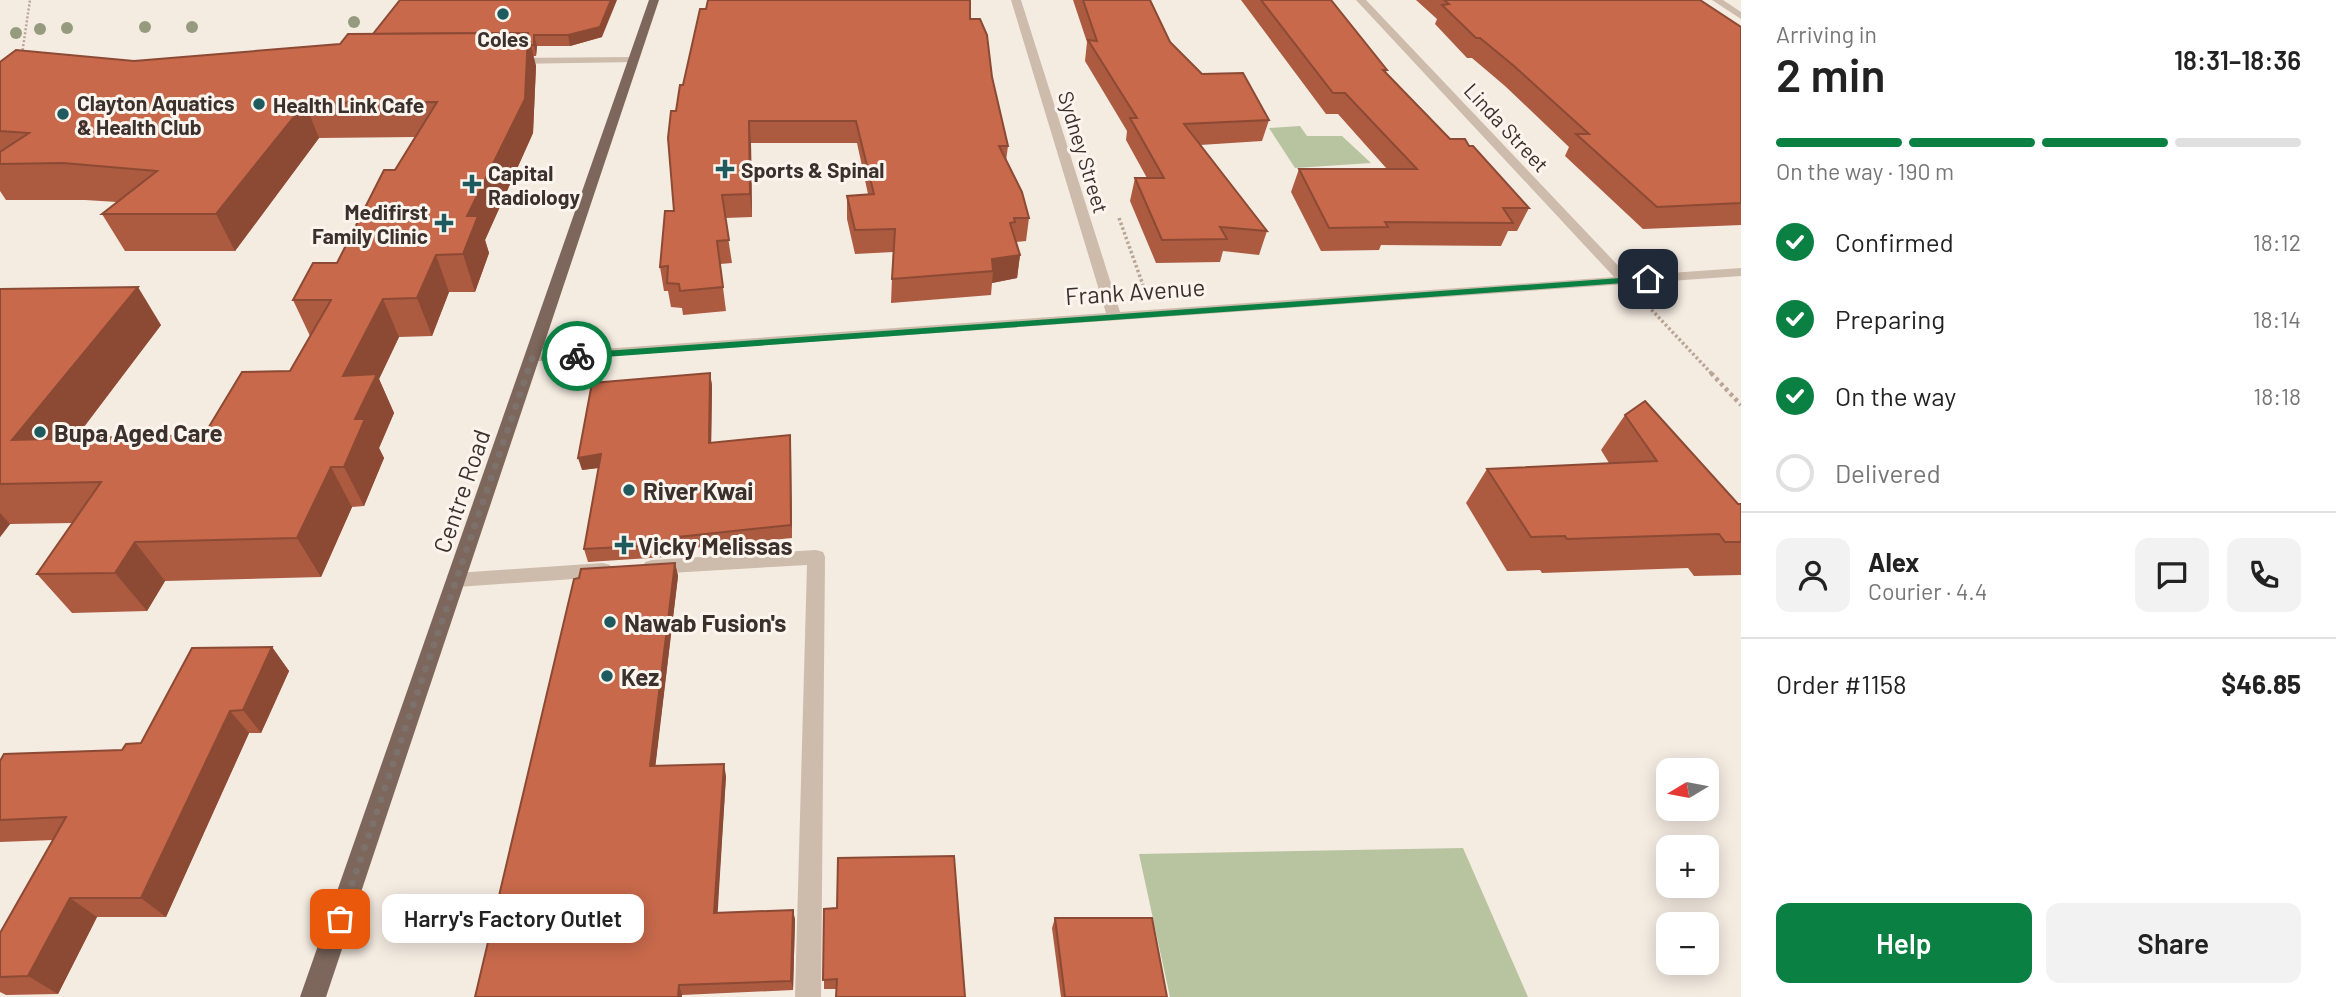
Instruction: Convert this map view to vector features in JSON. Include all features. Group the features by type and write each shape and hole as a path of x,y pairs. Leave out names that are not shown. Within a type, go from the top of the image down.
{"main road":[{"name":"Centre Road","path":"313,997 654,0"}],"street":[{"name":"Sydney Street","path":"1016,0 1114,315"},
{"name":"Linda Street","path":"1361,0 1625,280"},
{"path":"1717,0 1741,16"},
{"path":"492,61 633,60"},
{"name":"Frank Avenue","path":"532,359 1114,315 1741,272"},
{"path":"457,580 816,557 808,997"}],"path":[{"path":"20,64 30,0"},
{"path":"1625,280 1741,405"}],"green space":[{"path":"1300,126 1307,136 1342,136 1371,163 1295,168 1269,128"},
{"path":"1463,848 1528,997 1170,997 1139,854"}],"building":[{"path":"400,0 611,0 600,27 568,35 534,35 534,45 531,45 528,33 373,34"},
{"path":"708,0 970,0 970,19 980,19 987,35 992,77 1008,146 999,146 1022,192 1029,218 1014,218 1015,222 1010,223 1020,255 992,259 993,271 892,279 895,229 855,230 847,196 874,194 856,121 749,121 750,194 722,195 729,240 717,241 723,287 680,291 679,284 667,283 668,266 660,267 665,211 674,211 668,138 671,111 676,111 700,9 706,9"},
{"path":"1083,0 1150,0 1170,42 1202,74 1243,73 1269,120 1184,124 1267,231 1220,227 1227,239 1162,240 1135,178 1164,178 1130,118 1137,118 1088,40 1097,41"},
{"path":"1261,0 1331,0 1387,70 1383,70 1450,139 1465,139 1469,146 1473,146 1529,208 1503,208 1513,223 1385,222 1388,227 1329,228 1299,169 1417,169 1345,93 1333,93"},
{"path":"1444,0 1700,0 1741,27 1741,203 1657,207 1576,134 1589,134 1514,66 1480,38 1476,38 1442,5 1449,4"},
{"path":"528,33 525,99 467,216 478,216 463,254 436,255 417,298 383,299 343,376 377,374 355,419 365,419 344,467 331,467 297,538 135,542 115,573 37,574 101,482 0,484 0,289 138,287 12,440 204,435 242,372 290,371 331,300 293,300 313,263 337,263 384,170 395,170 437,102 305,103 216,214 102,214 157,171 63,163 0,164 0,152 29,133 0,131 0,62 16,50 134,61 340,44 348,34"},
{"path":"710,373 709,443 790,435 791,525 678,537 678,544 584,549 601,454 578,458 592,383"},
{"path":"1645,401 1738,504 1741,504 1741,542 1725,542 1719,534 1567,539 1565,536 1531,537 1487,469 1657,461 1625,415"},
{"path":"675,563 650,766 724,764 714,913 793,910 791,981 679,985 678,997 475,997 574,579 579,578 581,569"},
{"path":"272,647 243,710 230,711 141,898 70,898 28,976 0,977 0,933 66,817 0,820 0,761 4,754 122,750 126,744 141,743 192,648"},
{"path":"954,856 965,997 836,997 837,979 823,980 824,909 837,908 838,858"},
{"path":"1055,918 1152,918 1167,997 1065,997"}],"way so far":[{"path":"340,919 532,359 577,356"}],"place":[{"name":"Coles","path":"503,14"},
{"name":"Health Link Cafe","path":"259,104"},
{"name":"Clayton Aquatics & Health Club","path":"63,114"},
{"name":"Sports & Spinal","path":"725,169"},
{"name":"Capital Radiology","path":"472,184"},
{"name":"Medifirst Family Clinic","path":"444,223"},
{"name":"Bupa Aged Care","path":"40,432"},
{"name":"River Kwai","path":"629,490"},
{"name":"Vicky Melissas","path":"624,545"},
{"name":"Nawab Fusion's","path":"610,622"},
{"name":"Kez","path":"607,676"},
{"name":"Harry's Factory Outlet","path":"340,919"}],"route":[{"path":"577,356 1141,313 1648,279"}]}
